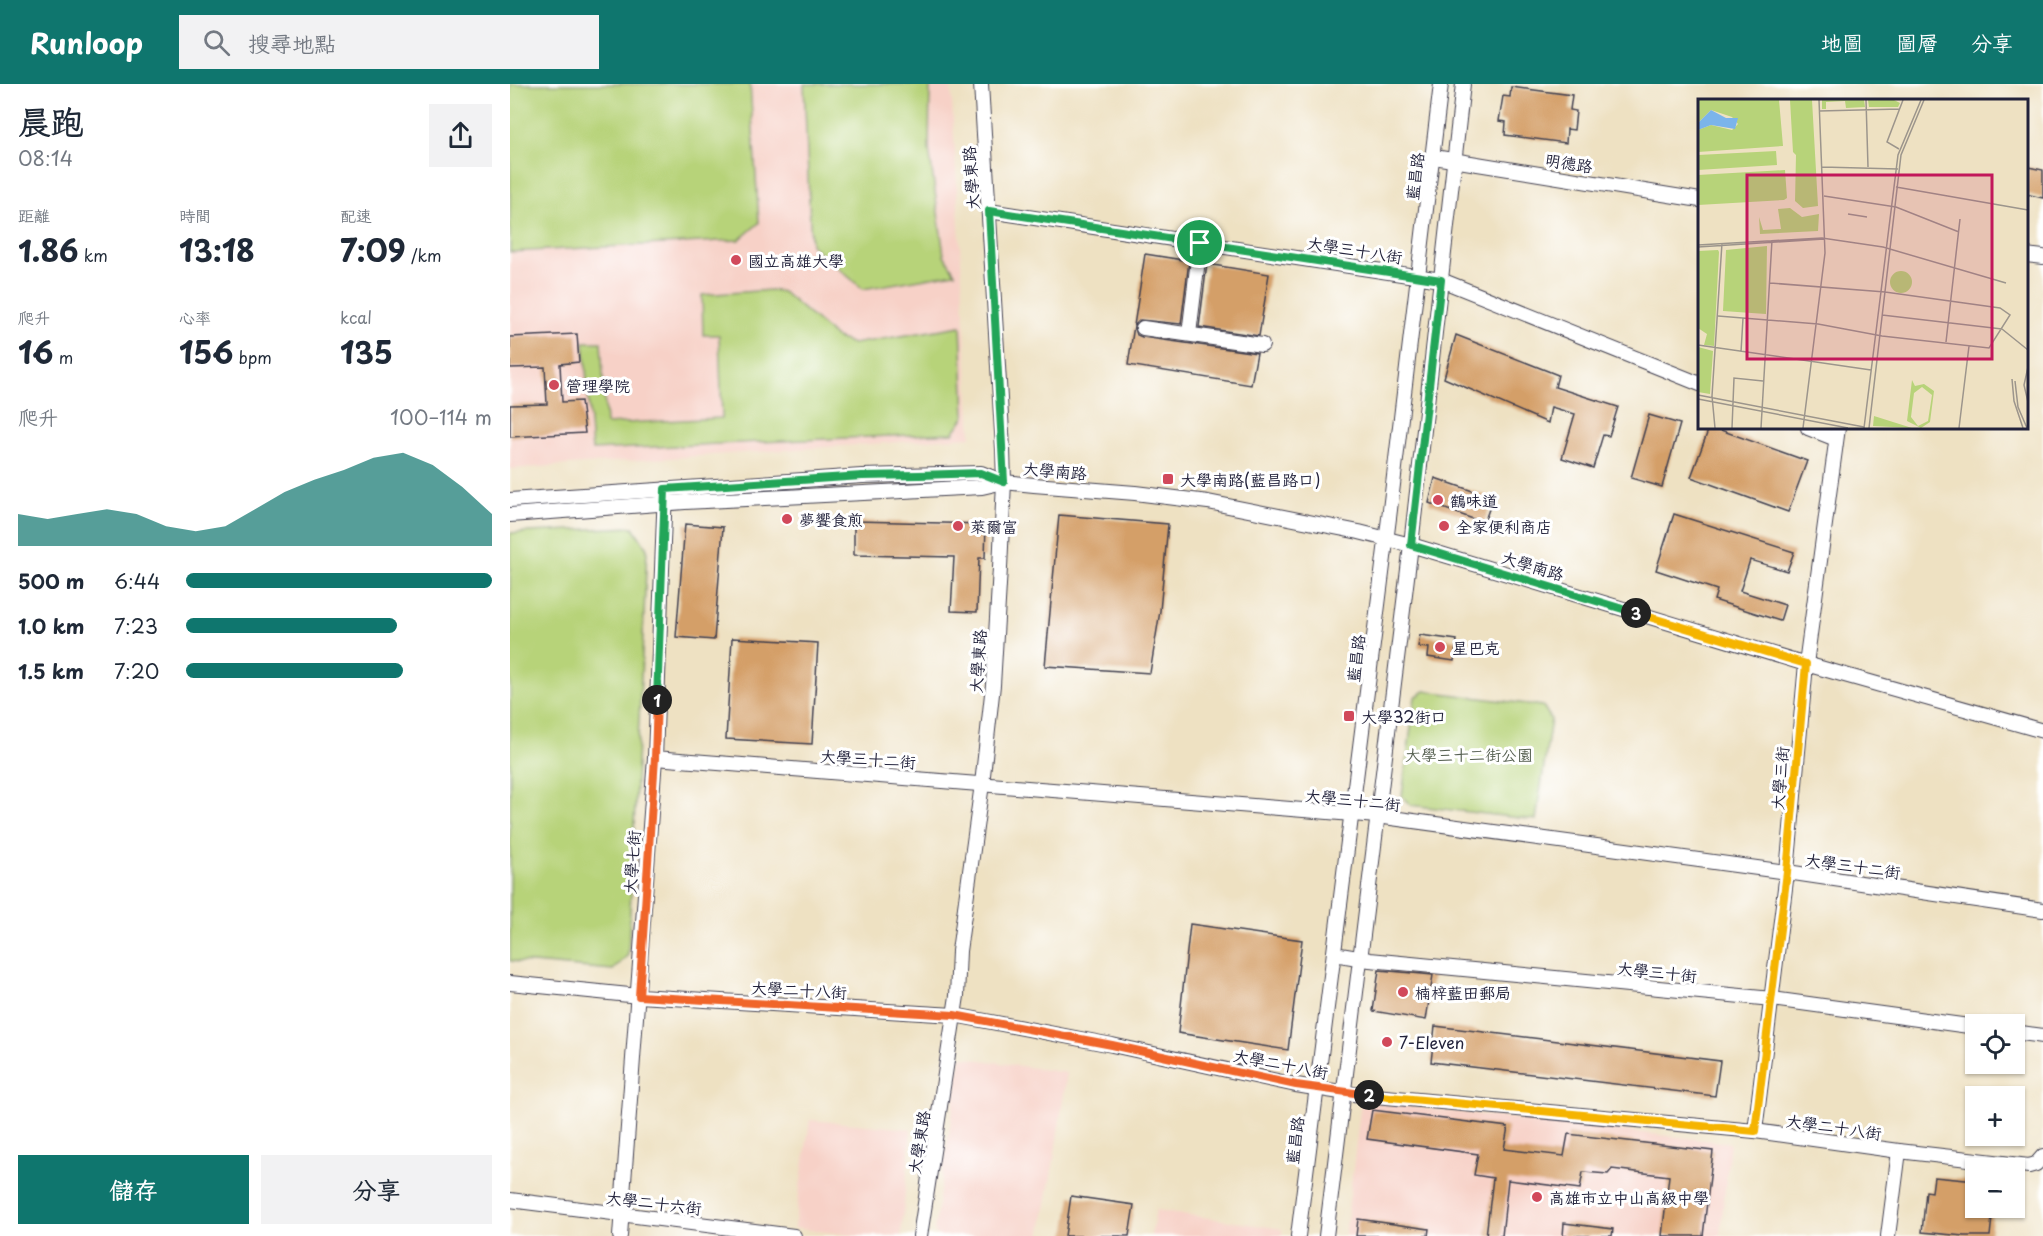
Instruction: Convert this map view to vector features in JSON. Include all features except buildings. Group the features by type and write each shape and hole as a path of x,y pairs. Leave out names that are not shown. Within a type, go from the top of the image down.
{"street":[{"name":"大學東路","path":"920,1236 954,1015 959,951 982,784 993,685 1004,482 981,84"},
{"name":"藍昌路","path":"1298,1236 1442,84"},
{"path":"1326,1236 1411,545 1463,84"},
{"name":"明德路","path":"1434,157 1698,200"},
{"name":"大學三十八街","path":"989,211 1441,280 1698,383"},
{"path":"1189,334 1200,243"},
{"path":"2028,255 2043,257"},
{"path":"1143,328 1262,345"},
{"path":"1814,429 1837,433"},
{"name":"大學三街","path":"1755,1131 1787,872 1806,664 1837,433"},
{"name":"大學南路","path":"510,515 665,496 885,476 981,473 1004,482 1136,493 1208,502 1411,545 1806,664 2043,731"},
{"name":"大學南路","path":"510,500 665,496"},
{"name":"大學七街","path":"620,1236 655,758 665,496"},
{"name":"大學三十二街","path":"655,758 1377,816 1787,872 2043,910"},
{"name":"大學三十街","path":"1334,954 1772,999 1965,1025"},
{"name":"大學二十八街","path":"510,983 639,996 954,1015 1344,1092 1755,1131 2029,1166 2036,1164 2043,1156"},
{"path":"2025,1034 2043,1036"},
{"path":"1888,1236 1899,1151"},
{"name":"大學二十六街","path":"510,1200 794,1236"}],"shaded area":[{"name":"國立高雄大學","path":"510,84 951,84 971,437 510,469"},
{"path":"961,1057 1067,1073 1040,1236 938,1236 934,1231"},
{"name":"高雄市立中山高級中學","path":"1361,1101 1730,1143 1720,1236 1345,1236"},
{"path":"810,1120 911,1129 901,1236 859,1236 794,1228"},
{"path":"1156,1210 1282,1229 1282,1236 1151,1236"}],"green space":[{"path":"510,84 750,84 759,223 739,240 510,252"},
{"path":"804,84 930,84 929,149 944,255 955,273 863,289 811,245"},
{"path":"771,290 783,292 837,338 853,344 961,326 965,416 953,433 592,450 584,342 601,342 606,424 722,418 719,335 703,335 702,295"},
{"path":"633,527 647,549 628,955 613,970 510,961 510,533"},
{"name":"大學三十二街公園","path":"1425,691 1543,706 1551,719 1536,820 1410,805 1402,796 1415,697"}],"place":[{"name":"國立高雄大學","path":"736,260"},
{"name":"管理學院","path":"554,385"},
{"name":"大學南路(藍昌路口)","path":"1168,479"},
{"name":"鶴味道","path":"1438,500"},
{"name":"夢饗食煎","path":"787,519"},
{"name":"萊爾富","path":"958,526"},
{"name":"全家便利商店","path":"1444,526"},
{"name":"星巴克","path":"1440,647"},
{"name":"大學32街口","path":"1349,716"},
{"name":"楠梓藍田郵局","path":"1403,992"},
{"name":"7-Eleven","path":"1387,1042"},
{"name":"高雄市立中山高級中學","path":"1537,1197"}],"route":[{"path":"989,211 1200,243 1441,280 1411,545 1806,664 1787,872 1755,1131 1353,1094 1296,1085 1112,1045 954,1015 639,996 655,758 665,489 862,476 981,473 1004,482 989,211"}]}
